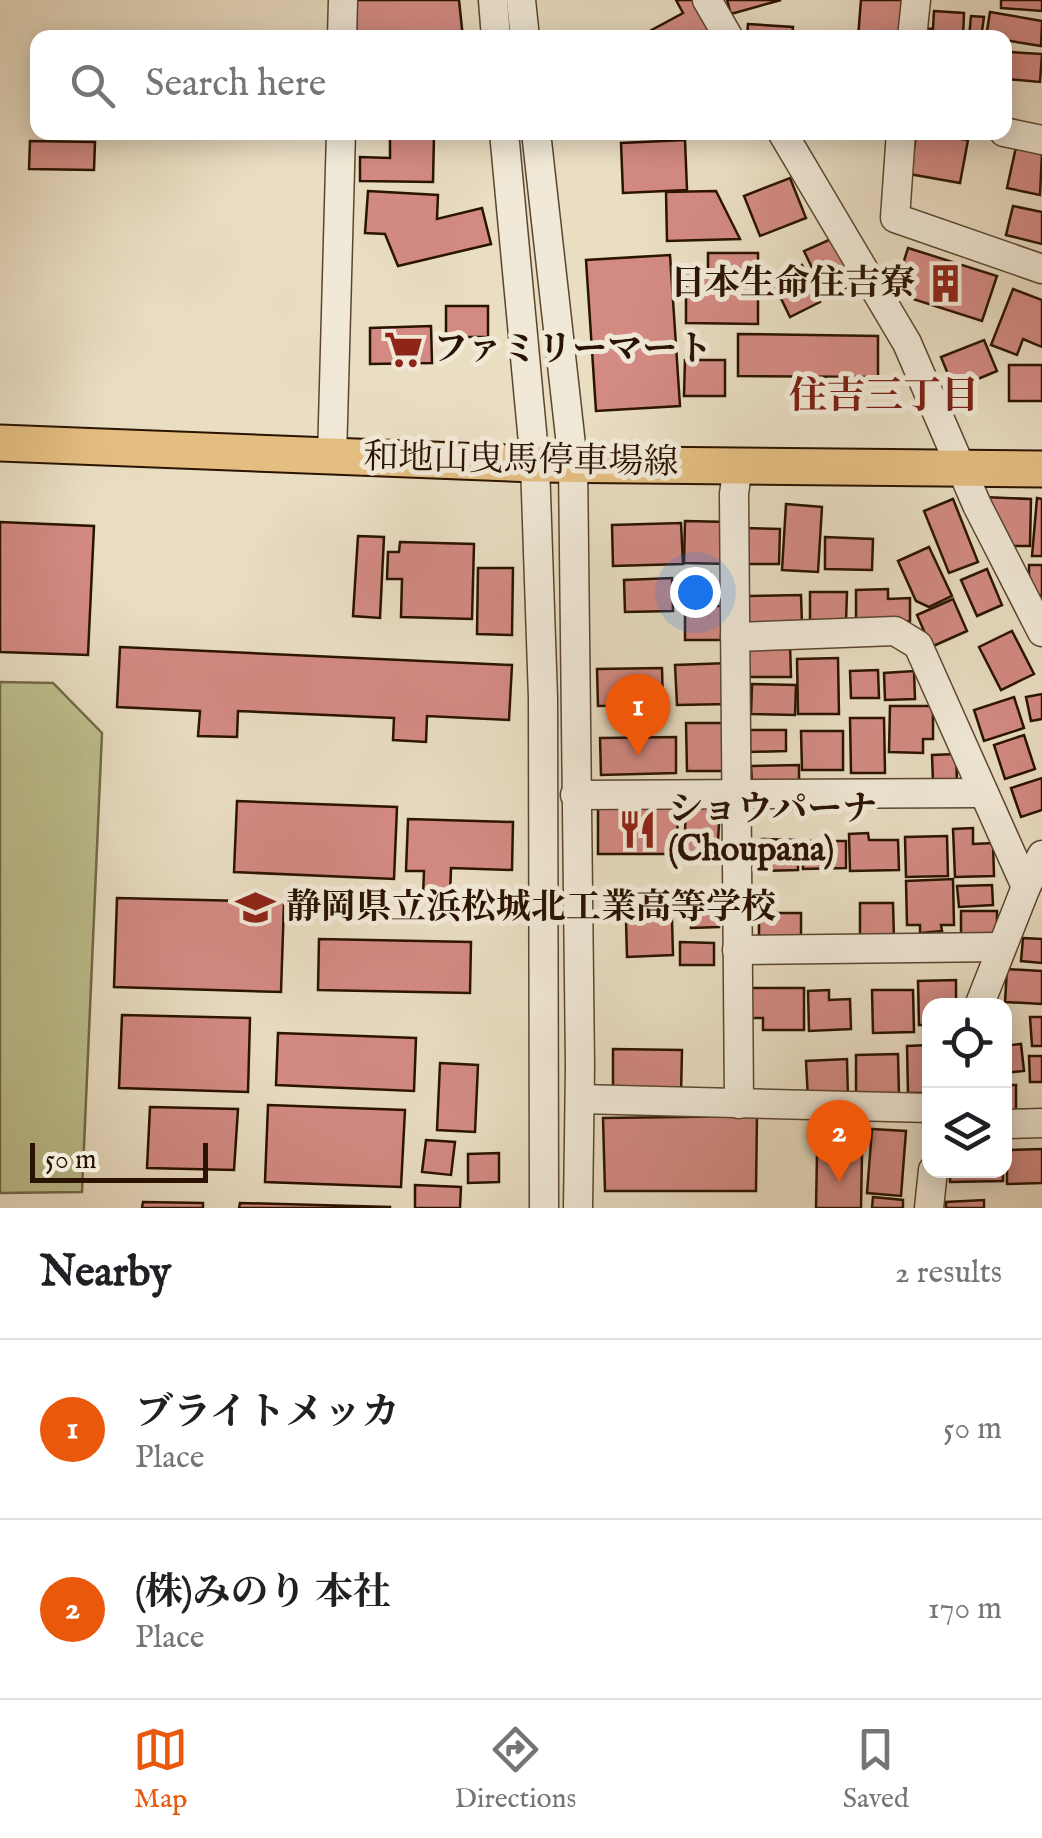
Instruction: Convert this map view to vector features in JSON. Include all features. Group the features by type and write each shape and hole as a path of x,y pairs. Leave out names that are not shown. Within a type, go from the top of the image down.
{"main road":[{"name":"和地山曳馬停車場線","path":"0,443 536,464 1042,470"}],"street":[{"path":"342,30 343,0"},
{"path":"493,0 495,30"},
{"path":"521,0 524,30"},
{"path":"707,0 724,30"},
{"path":"913,30 916,0"},
{"path":"1012,134 1042,140"},
{"path":"332,458 341,140"},
{"path":"505,140 536,464 543,698 544,1208"},
{"path":"537,140 573,463 578,1208"},
{"path":"787,140 906,343 978,505 1042,632"},
{"path":"900,140 895,218 1042,270"},
{"path":"738,464 734,494 739,1104"},
{"path":"735,636 895,631 918,645 1026,886"},
{"path":"575,795 982,793"},
{"path":"981,998 1042,855"},
{"path":"738,950 1001,947"},
{"path":"580,1100 922,1108"},
{"path":"1012,1124 1042,1123"},
{"path":"928,1208 932,1178"}],"green space":[{"path":"0,682 53,683 102,733 82,1192 0,1193"}],"building":[{"path":"353,0 459,0 462,30 353,30"},
{"path":"676,0 700,0 716,30 652,30 683,13"},
{"path":"727,0 781,0 731,14"},
{"path":"861,0 907,0 905,30 859,30"},
{"path":"1001,0 1042,0 1042,11 1001,8"},
{"path":"934,11 964,13 963,30 923,30 933,29"},
{"path":"990,12 1042,21 1041,46 1012,41 1012,30 987,30"},
{"path":"971,16 984,17 982,30 970,30"},
{"path":"748,24 793,27 793,30 748,30"},
{"path":"1012,52 1042,54 1040,82 1012,79"},
{"path":"390,140 434,140 433,182 360,181 360,157 390,158"},
{"path":"685,140 687,190 623,193 621,143"},
{"path":"915,140 968,140 960,183 909,174"},
{"path":"30,141 95,142 94,170 29,169"},
{"path":"1016,147 1042,153 1040,195 1007,188"},
{"path":"790,178 806,218 760,236 744,196"},
{"path":"368,191 438,195 437,219 482,208 491,244 398,266 385,234 365,233"},
{"path":"716,191 740,239 667,241 666,192"},
{"path":"1013,206 1042,212 1042,244 1006,235"},
{"path":"838,236 860,282 826,297 804,251"},
{"name":"日本生命住吉寮","path":"908,248 997,276 982,321 894,293"},
{"path":"708,253 758,253 758,324 686,323 686,276 708,276"},
{"path":"670,255 680,406 596,411 586,260"},
{"path":"802,265 820,302 790,317 772,280"},
{"path":"1013,289 1042,300 1042,347 1023,339 1017,355 991,345"},
{"path":"446,306 488,306 488,337 446,337"},
{"path":"431,326 432,363 370,364 370,328"},
{"path":"738,334 878,336 878,377 738,376"},
{"path":"984,340 997,371 954,389 941,357"},
{"path":"685,360 725,360 725,396 684,396"},
{"path":"1009,365 1042,365 1042,401 1009,401"},
{"path":"983,497 1031,499 1030,546 1008,546"},
{"path":"1037,498 1042,499 1042,556 1032,556"},
{"path":"953,499 978,562 949,573 924,511"},
{"path":"786,504 822,507 818,572 782,570"},
{"path":"685,521 729,522 728,564 684,563"},
{"path":"0,522 94,526 88,655 0,652"},
{"path":"681,523 683,564 613,566 612,525"},
{"path":"741,528 780,529 779,564 740,564"},
{"path":"358,536 384,537 380,618 353,616"},
{"path":"825,537 873,539 872,570 825,569"},
{"path":"400,542 474,544 472,619 401,617 402,579 387,579 388,552 399,552"},
{"path":"929,547 952,596 929,607 916,601 898,561"},
{"path":"1029,565 1042,565 1042,596 1029,595"},
{"path":"478,568 513,568 512,635 477,634"},
{"path":"987,569 1002,605 977,616 961,580"},
{"path":"685,573 710,573 710,606 728,606 727,640 685,640"},
{"path":"672,578 673,611 625,612 624,580"},
{"path":"888,589 888,599 910,598 910,621 856,622 856,590"},
{"path":"810,592 847,592 846,622 810,621"},
{"path":"801,595 802,625 747,626 747,596"},
{"path":"953,599 967,631 931,647 917,615"},
{"path":"1012,631 1034,674 1001,690 979,647"},
{"path":"790,644 791,677 747,677 746,645"},
{"path":"120,647 512,665 509,720 427,716 426,742 393,740 394,718 238,711 237,737 198,736 200,711 117,707"},
{"path":"838,658 839,714 798,714 797,659"},
{"path":"729,663 730,704 677,705 675,665"},
{"path":"662,668 663,705 598,706 597,669"},
{"path":"878,670 879,698 851,698 850,671"},
{"path":"914,671 915,699 885,700 884,673"},
{"path":"752,684 796,685 795,715 751,714"},
{"path":"1042,694 1042,719 1031,721 1026,697"},
{"path":"1014,697 1024,728 984,741 974,710"},
{"path":"890,706 933,706 933,739 923,739 923,753 889,752"},
{"path":"850,718 884,718 885,773 851,773"},
{"path":"686,723 728,723 729,771 687,771"},
{"path":"750,730 786,730 786,751 750,752"},
{"path":"801,731 843,731 843,770 802,770"},
{"path":"1024,735 1035,769 1005,779 994,745"},
{"path":"676,737 676,773 601,775 600,738"},
{"path":"956,754 957,781 933,782 932,755"},
{"path":"799,765 799,783 752,783 751,766"},
{"path":"1042,778 1042,810 1021,817 1011,788"},
{"path":"237,801 397,807 394,879 234,872"},
{"path":"686,805 720,807 717,858 684,856"},
{"name":"ショウパーナ (Choupana)","path":"677,806 678,854 598,854 598,807"},
{"path":"408,819 513,822 512,870 451,868 450,896 423,895 424,871 406,871"},
{"path":"973,828 973,844 993,843 994,876 955,877 953,829"},
{"path":"868,833 869,840 898,840 899,870 850,871 849,834"},
{"path":"947,836 948,876 906,877 905,837"},
{"path":"762,839 798,840 798,870 762,871"},
{"path":"803,841 846,841 846,868 803,869"},
{"path":"953,879 954,925 941,925 942,931 920,933 920,925 907,925 906,881"},
{"path":"992,885 993,905 959,907 957,886"},
{"path":"703,893 719,893 719,927 691,928 691,903 703,903"},
{"path":"117,898 284,902 281,992 114,987"},
{"path":"860,903 893,903 894,940 860,941"},
{"path":"961,911 997,911 997,941 961,941"},
{"path":"759,913 801,913 801,941 759,941"},
{"path":"672,919 673,955 627,957 626,920"},
{"path":"1023,938 1042,939 1042,963 1021,961"},
{"path":"319,939 471,942 470,993 318,990"},
{"path":"680,942 714,943 714,965 680,965"},
{"path":"1007,969 1042,971 1042,1004 1012,1002 1012,998 1005,998"},
{"path":"956,980 956,998 922,998 922,1025 919,1025 918,981"},
{"path":"748,988 804,988 804,1030 763,1030 763,1018 748,1018"},
{"path":"829,990 829,1000 850,999 851,1029 809,1031 808,991"},
{"path":"872,990 913,990 914,1032 873,1033"},
{"path":"122,1015 250,1018 248,1092 119,1088"},
{"path":"1030,1017 1042,1017 1042,1046 1032,1046"},
{"path":"278,1033 416,1038 414,1091 276,1085"},
{"path":"1021,1044 1024,1071 1012,1072 1012,1045"},
{"path":"922,1045 922,1093 908,1093 907,1046"},
{"path":"613,1049 682,1050 681,1094 613,1093"},
{"path":"898,1054 899,1096 856,1096 856,1055"},
{"path":"1029,1056 1042,1056 1042,1082 1030,1082"},
{"path":"847,1059 848,1098 808,1100 806,1061"},
{"path":"440,1063 478,1065 475,1132 437,1130"},
{"path":"1012,1085 1016,1085 1016,1117 1012,1117"},
{"path":"268,1105 405,1110 401,1187 265,1182"},
{"path":"150,1107 238,1109 234,1170 147,1168"},
{"path":"757,1116 756,1191 605,1191 603,1118"},
{"path":"872,1129 906,1131 901,1196 867,1193"},
{"path":"426,1140 455,1142 451,1175 422,1172"},
{"path":"1042,1149 1042,1183 1007,1184 1007,1178 1012,1178 1012,1150"},
{"path":"499,1153 499,1182 468,1183 468,1154"},
{"path":"817,1154 862,1155 861,1208 816,1208"},
{"path":"950,1178 1003,1178 1003,1181 950,1182"},
{"path":"415,1185 461,1187 460,1208 415,1208"},
{"path":"873,1197 903,1200 903,1208 872,1208"},
{"path":"984,1200 984,1208 946,1208 946,1202"},
{"path":"143,1202 203,1203 203,1208 142,1208"},
{"path":"240,1203 390,1207 390,1208 239,1208"}],"place":[{"name":"日本生命住吉寮","path":"945,284"},
{"name":"ファミリーマート","path":"403,350"},
{"name":"ブライトメッカ","path":"638,756"},
{"name":"ショウパーナ (Choupana)","path":"638,830"},
{"name":"静岡県立浜松城北工業高等学校","path":"256,908"},
{"name":"(株)みのり 本社","path":"839,1182"}],"district":[{"name":"住吉三丁目","path":"884,398"}]}
